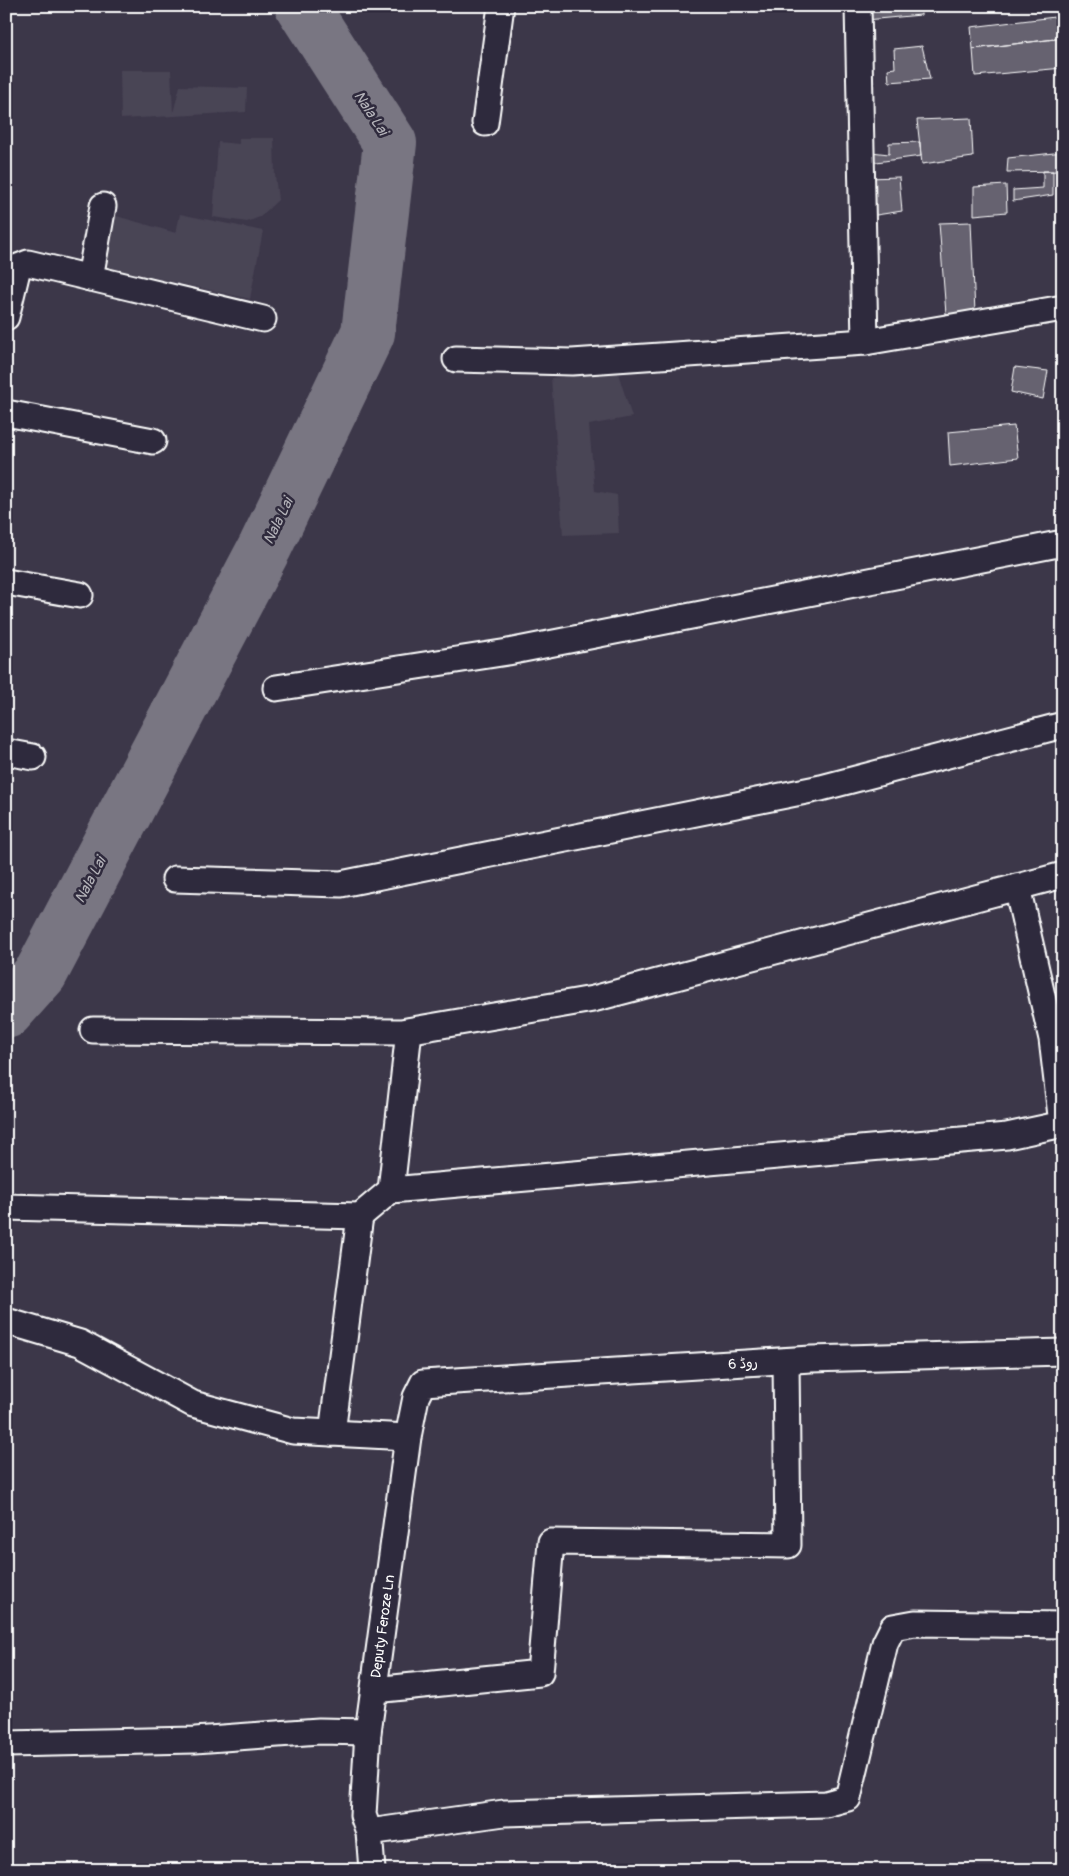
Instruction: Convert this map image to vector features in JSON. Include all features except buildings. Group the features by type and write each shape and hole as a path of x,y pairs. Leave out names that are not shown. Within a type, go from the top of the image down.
{"street":[{"path":"485,123 502,6"},
{"path":"858,6 865,342"},
{"path":"90,278 103,206"},
{"path":"6,317 18,267 17,261 263,319"},
{"path":"456,359 572,362 865,342 1063,308"},
{"path":"6,413 153,441"},
{"path":"276,688 508,652 1063,543"},
{"path":"6,582 80,596"},
{"path":"175,879 341,884 821,788 1063,725"},
{"path":"6,752 33,757"},
{"path":"93,1030 409,1031 592,999 1063,875"},
{"path":"6,1208 360,1216 391,1190 1007,1136 1062,1124 1058,1038 1017,887"},
{"path":"391,1190 409,1031"},
{"path":"332,1434 360,1216"},
{"path":"6,1322 80,1343 192,1404 293,1431 408,1437"},
{"name":"روڈ 6","path":"423,1384 786,1361 956,1353 1063,1352"},
{"path":"374,1690 540,1673 551,1542 788,1545 786,1361"},
{"name":"Deputy Feroze Ln","path":"372,1870 369,1832 363,1815 368,1732 408,1437 416,1397 423,1384"},
{"path":"369,1832 504,1814 826,1804 848,1798 886,1642 894,1627 915,1623 1063,1625"},
{"path":"6,1744 195,1740 319,1731 368,1732"}],"shaded area":[{"path":"120,70 171,70 173,113 180,86 247,88 246,112 121,119"},
{"path":"239,138 274,138 278,200 260,217 247,222 213,217 218,142 239,144"},
{"path":"180,214 263,231 250,299 102,266 113,215 176,233"},
{"path":"618,373 632,417 589,425 595,491 617,495 619,533 563,535 551,378"}],"waterway":[{"name":"Nala Lai","path":"6,1012 41,973 265,547 368,333 390,143 302,6"}]}
